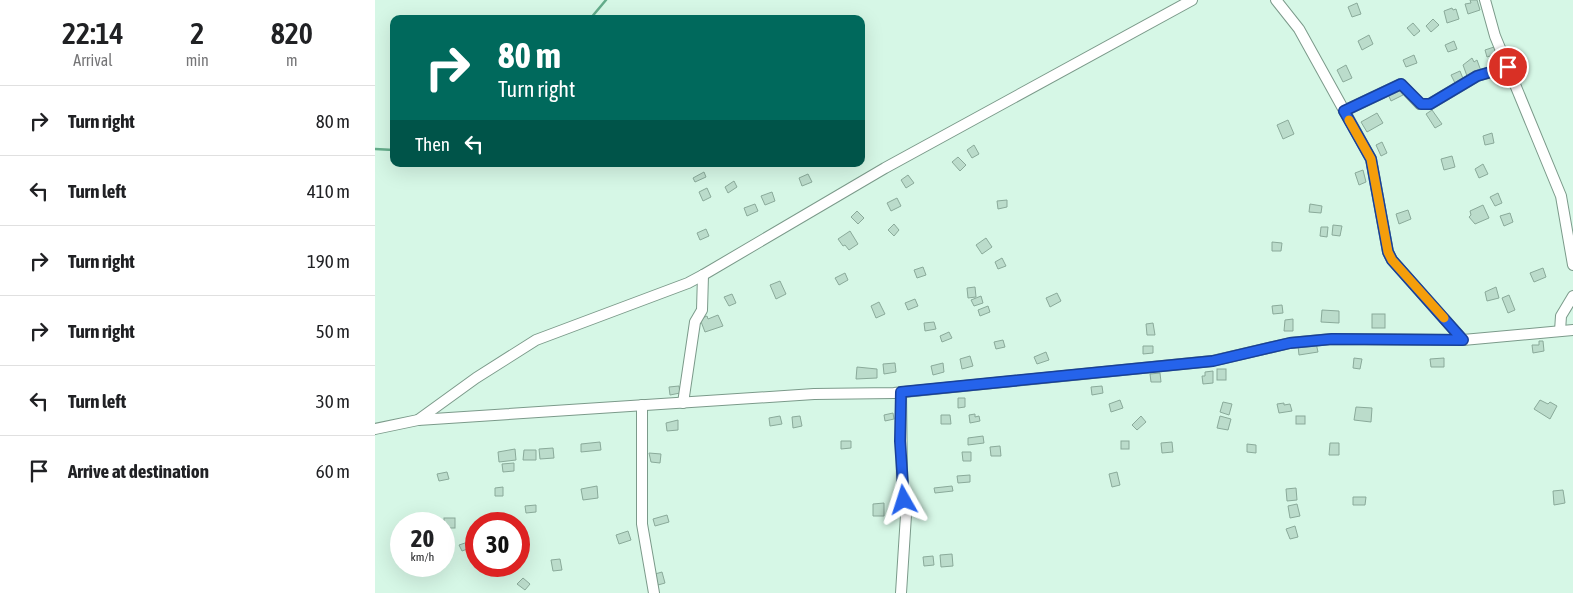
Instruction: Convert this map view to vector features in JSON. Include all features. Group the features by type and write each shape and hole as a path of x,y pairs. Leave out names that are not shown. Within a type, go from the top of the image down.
{"street":[{"path":"418,420 537,340 688,283 885,168 1192,0"},
{"path":"1276,0 1299,29 1371,159 1388,252 1392,260 1463,340"},
{"path":"1485,0 1495,36 1561,196 1573,265"},
{"path":"1344,111 1401,84 1421,104 1430,104 1477,76 1508,67"},
{"path":"683,403 695,322 702,310 703,275"},
{"path":"1560,331 1561,316 1573,296"},
{"path":"375,429 418,420 814,394 901,392 1213,361 1290,343 1332,339 1463,340 1573,330"},
{"path":"901,392 902,476 906,515 901,593"},
{"path":"642,405 642,524 654,593"}],"building":[{"path":"1470,0 1477,0 1480,10 1468,14 1465,4 1471,3"},
{"path":"1357,3 1361,14 1352,17 1348,7"},
{"path":"1452,8 1453,10 1456,9 1459,19 1447,23 1444,11"},
{"path":"1433,19 1439,25 1431,32 1426,26"},
{"path":"1413,23 1420,31 1414,36 1407,28"},
{"path":"1369,35 1373,44 1362,50 1358,41"},
{"path":"1454,41 1457,49 1448,52 1445,45"},
{"path":"1494,47 1496,54 1487,57 1485,50"},
{"path":"1414,55 1417,63 1406,67 1403,60"},
{"path":"1472,58 1474,62 1477,60 1481,71 1467,76 1463,65"},
{"path":"1346,65 1352,78 1343,82 1337,70"},
{"path":"1460,71 1464,81 1456,85 1451,75"},
{"path":"1398,86 1403,95 1391,101 1387,92"},
{"path":"1432,110 1442,124 1435,128 1426,114"},
{"path":"1377,113 1383,123 1367,132 1361,122"},
{"path":"1288,120 1294,134 1283,139 1277,125"},
{"path":"1492,133 1494,143 1485,145 1483,136"},
{"path":"1382,142 1387,153 1381,156 1376,145"},
{"path":"974,145 979,154 972,158 967,150"},
{"path":"1452,156 1455,167 1444,170 1441,159"},
{"path":"958,157 966,165 960,171 952,162"},
{"path":"1483,164 1488,174 1479,178 1475,169"},
{"path":"1363,170 1366,182 1359,185 1355,173"},
{"path":"704,172 706,177 695,182 693,178"},
{"path":"808,174 812,182 802,186 799,178"},
{"path":"908,175 914,183 906,188 901,180"},
{"path":"734,181 737,187 728,193 725,187"},
{"path":"707,188 711,197 703,201 699,192"},
{"path":"772,192 775,201 765,205 761,196"},
{"path":"1498,193 1502,203 1495,206 1490,197"},
{"path":"897,198 901,206 891,211 887,203"},
{"path":"1007,200 1007,207 998,209 997,201"},
{"path":"755,204 758,211 747,216 744,208"},
{"path":"1310,204 1322,206 1321,213 1309,212"},
{"path":"1483,205 1489,218 1475,224 1469,217 1471,215 1470,211"},
{"path":"1408,210 1411,219 1399,224 1396,214"},
{"path":"857,211 864,218 858,224 851,217"},
{"path":"1510,213 1513,222 1504,226 1500,216"},
{"path":"894,224 899,230 894,236 888,230"},
{"path":"1333,225 1342,226 1340,236 1332,235"},
{"path":"1321,227 1328,227 1327,237 1320,236"},
{"path":"706,229 709,236 700,240 697,233"},
{"path":"850,231 858,244 849,250 838,239"},
{"path":"986,238 992,247 982,254 976,245"},
{"path":"1272,242 1282,243 1281,251 1272,251"},
{"path":"1002,258 1006,266 998,269 995,262"},
{"path":"923,267 926,275 917,278 914,270"},
{"path":"1543,268 1546,277 1534,282 1530,273"},
{"path":"845,273 848,280 839,285 835,278"},
{"path":"780,281 786,294 776,299 770,285"},
{"path":"975,287 976,297 968,298 967,288"},
{"path":"1496,287 1499,298 1487,301 1485,292"},
{"path":"1057,293 1061,301 1050,307 1046,298"},
{"path":"732,294 736,303 729,306 724,297"},
{"path":"1509,295 1515,310 1508,313 1502,298"},
{"path":"981,296 983,303 974,306 971,300"},
{"path":"915,299 918,306 908,310 905,303"},
{"path":"879,302 885,314 876,318 871,306"},
{"path":"1282,305 1283,313 1273,314 1272,306"},
{"path":"988,306 990,312 980,316 978,310"},
{"path":"1322,310 1339,311 1339,323 1321,322"},
{"path":"1372,314 1385,314 1385,328 1372,328"},
{"path":"718,315 723,326 705,332 700,319 707,316 708,319"},
{"path":"1293,319 1293,331 1284,331 1285,320"},
{"path":"934,322 936,329 925,331 924,323"},
{"path":"1153,323 1155,335 1147,335 1146,324"},
{"path":"949,332 952,338 942,342 940,336"},
{"path":"1003,340 1005,347 996,349 994,342"},
{"path":"1539,341 1543,341 1544,351 1533,353 1532,345 1539,345"},
{"path":"1316,343 1318,352 1299,355 1298,346"},
{"path":"1143,346 1153,346 1153,353 1143,354"},
{"path":"1046,352 1049,360 1037,364 1034,357"},
{"path":"970,356 973,366 962,369 960,359"},
{"path":"1354,358 1362,359 1360,369 1353,368"},
{"path":"1444,358 1444,367 1431,367 1430,359"},
{"path":"895,363 896,372 884,374 883,364"},
{"path":"943,363 944,372 933,375 931,366"},
{"path":"857,367 877,369 877,378 856,379"},
{"path":"1217,369 1226,369 1226,380 1217,380"},
{"path":"1213,371 1213,383 1203,384 1202,376 1205,376 1205,372"},
{"path":"1160,373 1161,382 1151,382 1150,374"},
{"path":"679,386 680,393 670,395 669,387"},
{"path":"1102,386 1103,393 1092,395 1091,387"},
{"path":"958,398 965,398 965,407 958,408"},
{"path":"1120,400 1123,408 1111,412 1109,404"},
{"path":"1540,400 1557,406 1550,419 1534,409"},
{"path":"1223,402 1232,404 1229,415 1220,412"},
{"path":"1284,403 1284,405 1290,404 1292,411 1279,413 1277,404"},
{"path":"1356,407 1372,408 1371,422 1354,420"},
{"path":"893,413 894,419 885,421 884,415"},
{"path":"975,414 975,417 979,416 980,421 970,423 969,415"},
{"path":"941,415 950,415 951,424 941,424"},
{"path":"780,416 782,424 770,426 769,418"},
{"path":"800,416 802,426 793,428 792,417"},
{"path":"1141,416 1146,422 1137,430 1132,425"},
{"path":"1220,416 1231,419 1228,430 1217,428"},
{"path":"1296,416 1305,416 1305,424 1296,424"},
{"path":"678,420 678,430 667,431 666,423"},
{"path":"983,436 984,443 968,445 968,438"},
{"path":"841,441 851,441 851,448 841,449"},
{"path":"1121,441 1129,441 1129,449 1121,449"},
{"path":"600,442 601,450 581,452 581,444"},
{"path":"1172,442 1173,452 1162,453 1161,443"},
{"path":"1330,443 1339,443 1339,455 1329,455"},
{"path":"1247,444 1256,445 1256,453 1247,452"},
{"path":"1000,446 1001,456 991,456 990,447"},
{"path":"553,448 554,458 540,459 539,449"},
{"path":"515,449 516,460 499,462 498,452"},
{"path":"524,450 536,450 536,460 523,460"},
{"path":"962,452 971,452 971,461 963,461"},
{"path":"649,453 661,454 660,463 651,462"},
{"path":"514,463 514,471 503,472 502,464"},
{"path":"447,472 449,479 439,481 437,474"},
{"path":"1117,472 1120,485 1112,487 1109,474"},
{"path":"970,475 970,482 958,483 957,476"},
{"path":"597,486 598,498 583,500 581,489"},
{"path":"952,486 953,491 935,493 934,488"},
{"path":"503,487 503,496 495,496 495,488"},
{"path":"1296,488 1297,500 1287,501 1286,489"},
{"path":"1563,490 1565,503 1554,505 1553,491"},
{"path":"1353,497 1366,497 1365,505 1353,505"},
{"path":"884,503 884,516 873,516 873,504"},
{"path":"1297,504 1300,516 1290,518 1288,506"},
{"path":"536,505 536,512 526,512 525,506"},
{"path":"667,515 669,522 655,526 653,519"},
{"path":"1295,526 1298,537 1290,539 1286,529"},
{"path":"628,531 631,540 619,544 616,535"},
{"path":"465,543 465,550 462,551 459,545"},
{"path":"952,554 953,566 941,567 940,555"},
{"path":"933,556 934,565 924,566 923,557"},
{"path":"560,559 562,570 553,571 551,560"},
{"path":"662,572 665,583 658,585 655,574"},
{"path":"523,578 530,584 525,590 517,584"}],"waterway":[{"path":"593,15 606,0"},
{"path":"375,149 390,150"}],"slow traffic":[{"path":"1349,120 1371,159 1388,252 1392,260 1444,318"}],"route":[{"path":"904,500 900,441 901,392 1213,361 1290,343 1332,339 1463,340 1392,260 1388,252 1371,159 1344,111 1401,84 1421,104 1430,104 1477,76 1508,67"}]}
